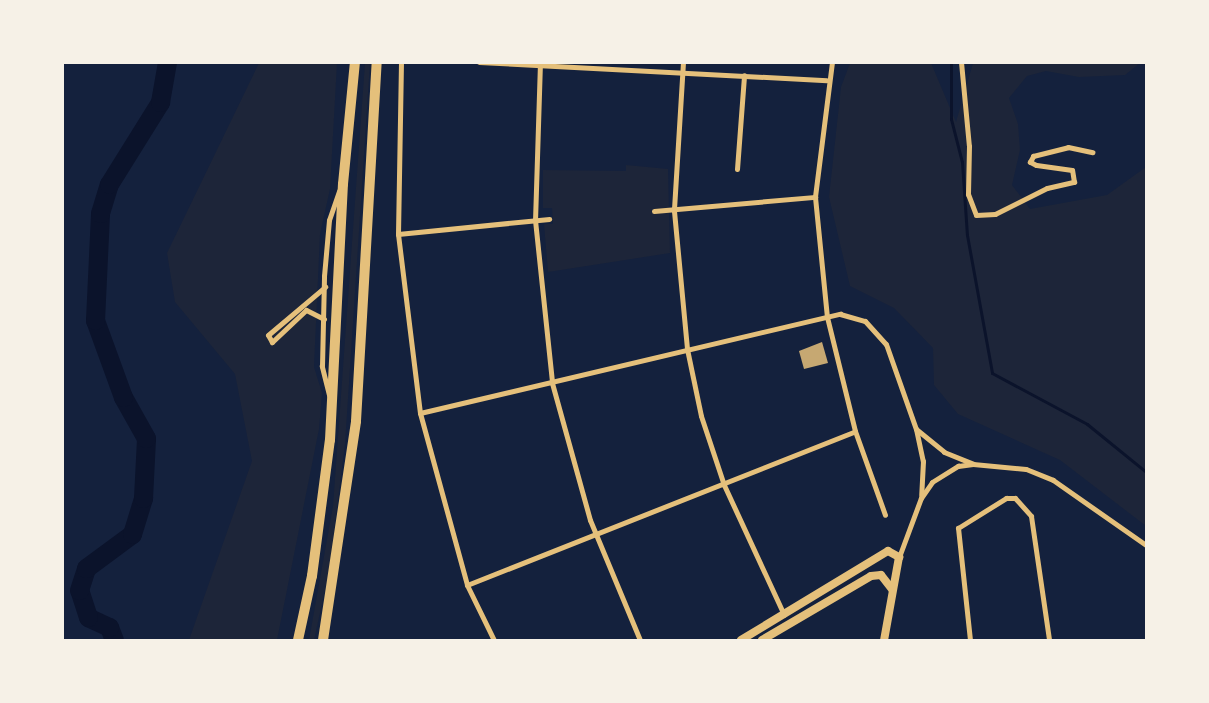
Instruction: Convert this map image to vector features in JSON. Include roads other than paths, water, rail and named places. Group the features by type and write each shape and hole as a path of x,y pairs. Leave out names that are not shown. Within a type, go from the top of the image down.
{"highway":[{"path":"298,640 312,576 332,408 343,184 355,62"},
{"path":"323,640 356,421 377,62"}],"street":[{"path":"401,62 398,234 420,413 468,585 494,640"},
{"path":"479,62 827,80"},
{"path":"683,62 674,211 687,349 701,416 724,485 784,615"},
{"path":"832,62 827,80 816,197 827,317 854,431 885,515"},
{"path":"961,62 969,146 968,194 976,214 995,214 1047,188 1074,182 1072,170 1036,166 1030,162 1033,156 1068,147 1092,152"},
{"path":"540,64 535,220 552,383 596,535 640,640"},
{"path":"737,169 744,76"},
{"path":"332,408 322,366 325,287 329,220 343,184"},
{"path":"654,211 674,211 816,197"},
{"path":"398,234 548,219"},
{"path":"324,319 306,310 272,342 268,335 325,287"},
{"path":"420,413 827,317 858,317 878,332 886,344 916,429 923,461 921,498"},
{"path":"916,429 944,452 974,464 1026,469 1053,480 1146,545"},
{"path":"468,585 724,485 854,431"},
{"path":"884,640 897,554 921,498 944,473 974,464"},
{"path":"970,640 958,528 1006,498 1020,502 1031,516 1049,640"},
{"path":"741,640 784,615 877,555 897,554"},
{"path":"762,640 774,637 871,576 881,575 892,588"}],"waterway":[{"path":"114,640 109,627 88,617 79,590 86,568 132,534 143,498 146,438 123,397 95,320 100,213 109,184 160,102 167,62"},
{"path":"951,62 951,119 962,162 967,235 992,373 1087,424 1146,472"}]}
